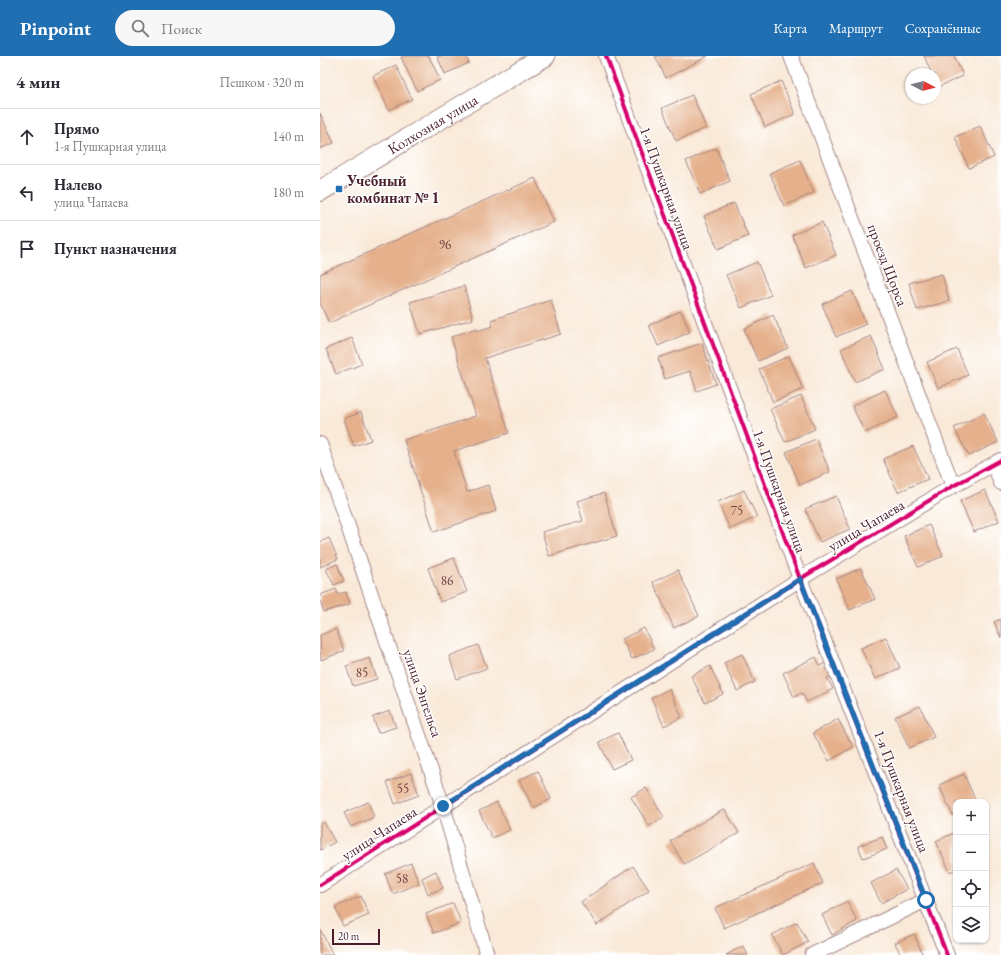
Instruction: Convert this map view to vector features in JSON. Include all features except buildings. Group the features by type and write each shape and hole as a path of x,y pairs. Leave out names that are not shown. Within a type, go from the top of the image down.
{"main road":[{"name":"Колхозная улица","path":"320,191 545,56"}],"street":[{"name":"1-я Пушкарная улица","path":"606,56 800,579 947,955"},
{"name":"проезд Щорса","path":"791,56 953,486"},
{"name":"улица Энгельса","path":"320,444 443,806 487,955"},
{"name":"улица Чапаева","path":"320,885 800,579 953,486 998,462"},
{"path":"998,462 1001,483"},
{"path":"812,955 926,900"}],"cycle path":[{"path":"606,56 800,579 947,955"},
{"path":"320,885 800,579 953,486 1001,460"}],"place":[{"name":"Учебный комбинат № 1","path":"339,189"}],"route":[{"path":"443,806 800,579 926,900"}]}
